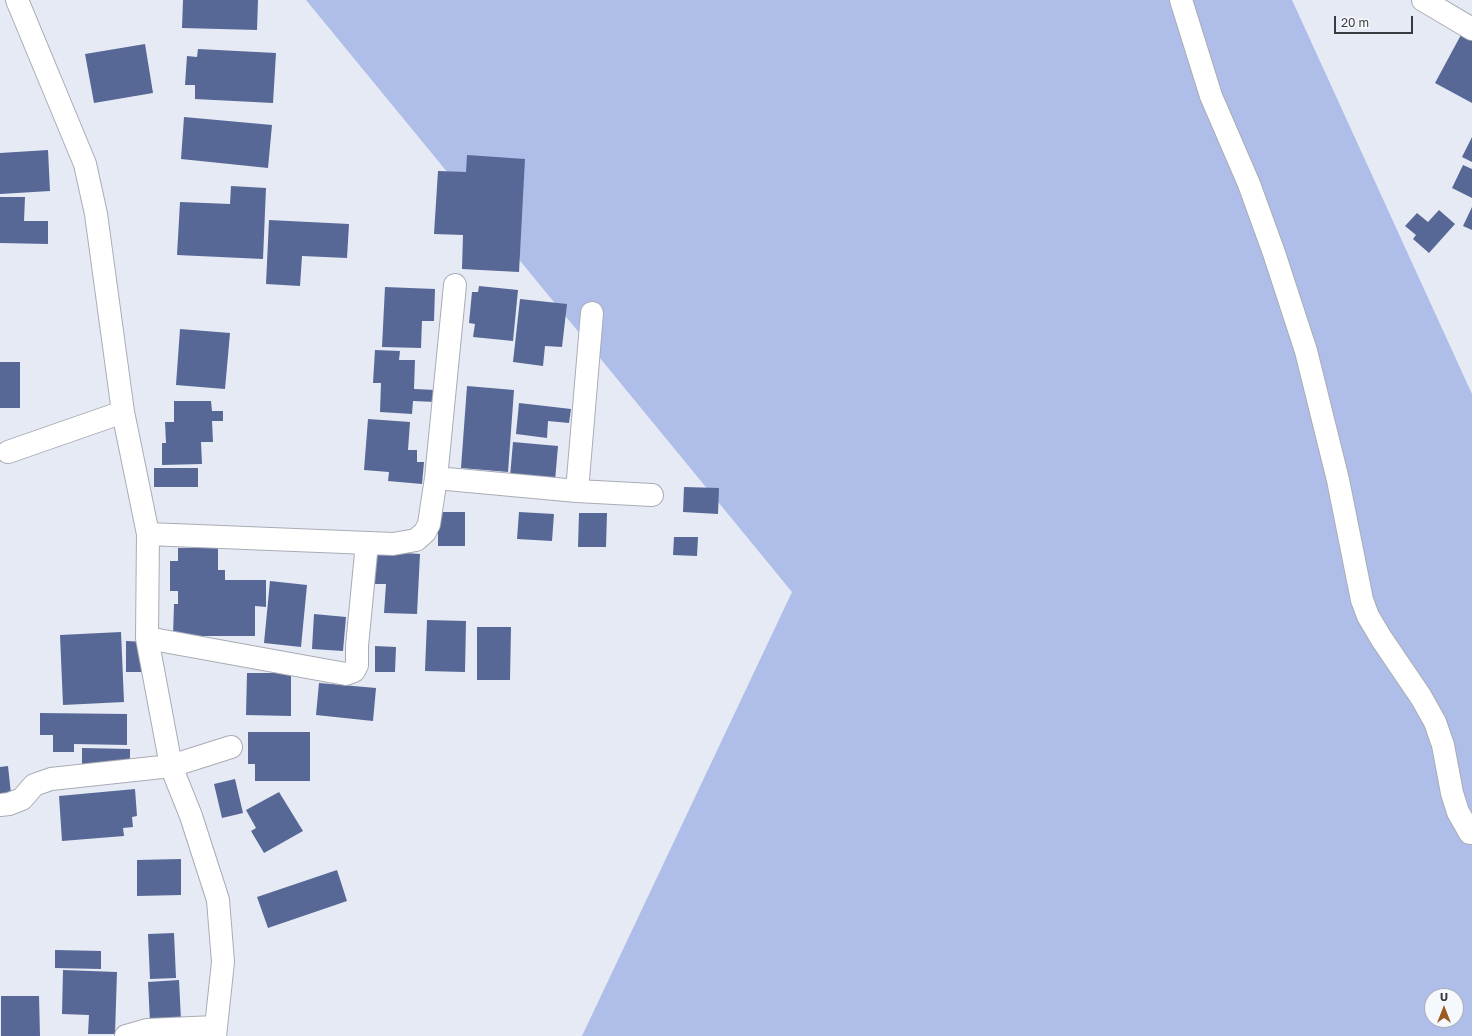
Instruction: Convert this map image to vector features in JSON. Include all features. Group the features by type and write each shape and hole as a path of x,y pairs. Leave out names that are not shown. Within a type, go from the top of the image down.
{"street":[{"path":"17,0 85,164 96,214 123,412 148,534 147,638 171,766 191,816 218,900 223,962 215,1032 146,1030 126,1036"},
{"path":"1181,0 1212,96 1272,246 1306,351 1338,480 1362,600 1368,616 1381,638 1417,691 1435,722 1443,745 1452,793 1458,812 1470,833"},
{"path":"1423,0 1472,29"},
{"path":"148,534 393,544 416,540 425,532 429,524 436,478 456,285"},
{"path":"577,491 592,313"},
{"path":"8,452 123,412"},
{"path":"436,478 577,491 652,495"},
{"path":"147,638 329,672 346,674 354,671 357,665 357,646 367,543"},
{"path":"0,805 9,804 22,799 34,786 51,778 171,766 231,747"}],"shaded area":[{"path":"306,0 1292,0 1472,394 1472,1036 582,1036 792,592"}],"building":[{"path":"183,0 258,0 257,30 182,28"},
{"path":"1462,33 1472,39 1472,103 1435,83"},
{"path":"145,44 153,93 94,103 85,54"},
{"path":"198,49 276,53 273,103 195,99 195,85 185,85 187,56 197,57"},
{"path":"184,117 272,125 268,168 181,159"},
{"path":"1472,137 1472,162 1462,157"},
{"path":"48,150 50,191 0,194 0,153"},
{"path":"467,155 525,159 519,272 462,269 463,235 434,234 438,171 466,172"},
{"path":"1463,165 1472,169 1472,198 1452,188"},
{"path":"231,186 266,188 263,259 177,255 180,202 230,204"},
{"path":"0,197 25,197 24,221 48,221 48,244 0,243"},
{"path":"1472,207 1472,230 1463,226"},
{"path":"1439,210 1455,224 1429,253 1413,239 1416,235 1405,226 1417,213 1428,222"},
{"path":"269,220 349,224 347,258 302,256 300,286 266,284"},
{"path":"479,286 518,290 513,341 473,337 475,324 469,323 472,292 478,292"},
{"path":"385,287 435,289 434,321 422,321 421,348 382,347"},
{"path":"520,299 567,304 562,347 545,346 543,366 513,362"},
{"path":"180,329 230,333 225,389 176,385"},
{"path":"375,350 400,351 399,360 415,360 414,389 436,390 435,402 413,401 412,414 380,412 381,383 373,383"},
{"path":"0,362 20,362 20,408 0,408"},
{"path":"467,386 514,390 508,472 461,468"},
{"path":"174,401 211,401 212,411 223,411 223,421 212,421 213,442 201,442 202,464 162,465 162,443 166,443 165,422 174,422"},
{"path":"519,403 571,409 569,423 548,421 547,438 516,434"},
{"path":"368,419 410,422 408,450 417,450 417,462 424,462 422,484 388,481 389,472 364,470"},
{"path":"513,442 558,446 555,481 510,477"},
{"path":"154,468 198,468 198,487 154,487"},
{"path":"684,487 719,488 718,514 683,512"},
{"path":"438,512 465,512 465,546 438,546"},
{"path":"519,512 554,514 552,541 517,539"},
{"path":"579,513 607,513 606,547 578,547"},
{"path":"674,537 698,537 697,556 673,555"},
{"path":"178,548 218,548 218,570 225,570 225,580 266,580 266,607 255,606 255,636 173,636 174,604 178,604 178,591 170,591 170,561 178,561"},
{"path":"373,551 420,554 417,614 384,613 386,584 372,584"},
{"path":"270,581 307,585 301,647 264,643"},
{"path":"314,614 346,617 343,651 312,649"},
{"path":"427,620 466,621 465,672 425,671"},
{"path":"477,627 511,627 510,680 477,680"},
{"path":"121,632 124,702 63,705 60,635"},
{"path":"126,641 147,642 147,672 126,672"},
{"path":"375,646 396,647 395,672 375,672"},
{"path":"247,673 291,673 291,716 246,715"},
{"path":"319,683 376,688 373,721 316,715"},
{"path":"40,713 127,714 127,745 74,744 74,752 53,752 53,735 40,735"},
{"path":"248,732 310,732 310,781 255,781 255,764 248,764"},
{"path":"82,748 130,749 130,765 82,765"},
{"path":"8,766 11,794 0,795 0,767"},
{"path":"235,779 243,813 222,818 214,784"},
{"path":"135,789 137,816 132,817 133,827 123,828 124,836 62,841 59,796"},
{"path":"279,792 303,831 264,853 251,831 256,828 246,810"},
{"path":"181,859 181,895 137,896 137,860"},
{"path":"337,870 347,901 268,928 257,897"},
{"path":"174,933 176,978 150,979 148,934"},
{"path":"55,950 101,951 101,969 55,968"},
{"path":"63,970 117,972 115,1034 88,1034 89,1015 62,1014"},
{"path":"179,980 181,1020 150,1022 148,982"},
{"path":"1,996 39,996 40,1036 1,1036"}]}
